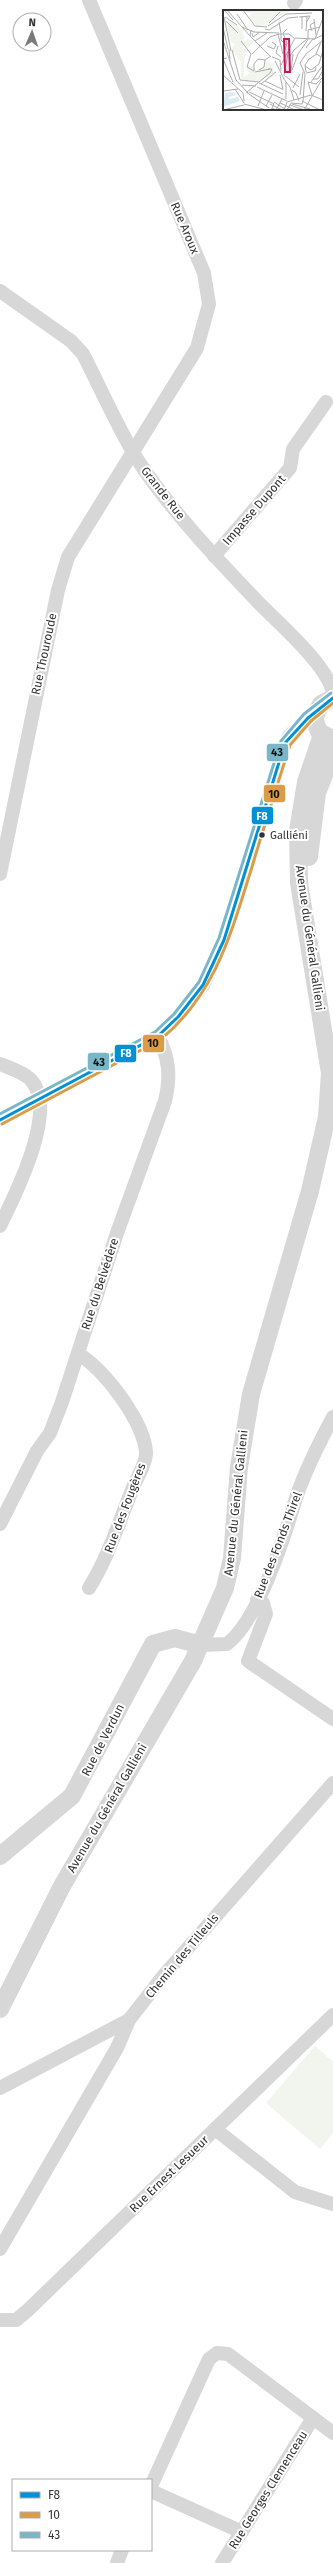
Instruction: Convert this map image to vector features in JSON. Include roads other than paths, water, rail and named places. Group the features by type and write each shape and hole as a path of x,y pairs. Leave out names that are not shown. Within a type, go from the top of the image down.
{"street":[{"name":"Rue Aroux","path":"89,0 204,273 208,289 209,304 207,318 197,348 133,452"},
{"name":"Grande Rue","path":"0,291 75,345 82,354 133,452 148,475 214,556 319,665 332,687 333,694"},
{"name":"Impasse Dupont","path":"214,556 290,468 294,449 326,402"},
{"name":"Rue Thouroude","path":"0,874 58,590 68,557 133,452"},
{"path":"0,1120 158,1036 193,999 211,971 224,940 282,752 290,735 317,727 324,701 333,698"},
{"name":"Avenue du Général Gallieni","path":"0,2008 62,1886 201,1646 222,1599 232,1558 240,1460 251,1394 321,1148 327,1117 330,1073 323,1024 317,1001 300,883 298,831 317,727"},
{"name":"Avenue du Général Gallieni","path":"323,1024 324,1001 309,876 309,850 318,793 333,752"},
{"name":"Rue du Belvédère","path":"0,1524 37,1451 50,1433 170,1082 170,1068 158,1036"},
{"path":"0,1064 30,1079 38,1091 39,1100 36,1141 4,1210 0,1226"},
{"name":"Rue des Fougères","path":"78,1354 89,1360 126,1404 142,1433 146,1455 101,1570 89,1588"},
{"name":"Rue des Fonds Thirel","path":"201,1646 222,1645 230,1641 257,1600 282,1540 311,1461 333,1417"},
{"path":"257,1600 263,1604 266,1614 248,1657 251,1664 333,1719"},
{"name":"Rue de Verdun","path":"0,1856 72,1796 83,1780 153,1644 174,1638 201,1646"},
{"name":"Chemin des Tilleuls","path":"0,2088 129,2020 164,1975 333,1783"},
{"name":"Rue Ernest Lesueur","path":"0,2320 16,2320 27,2312 333,2015"},
{"path":"0,2249 94,2089 117,2048 129,2020"},
{"path":"215,2129 295,2192 333,2204"},
{"path":"152,2484 212,2355 228,2354 333,2433"},
{"name":"Rue Georges Clemenceau","path":"222,2563 313,2418"},
{"path":"152,2491 242,2532"},
{"path":"117,2563 122,2551"}],"place":[{"name":"Galliéni","path":"262,835"}]}
